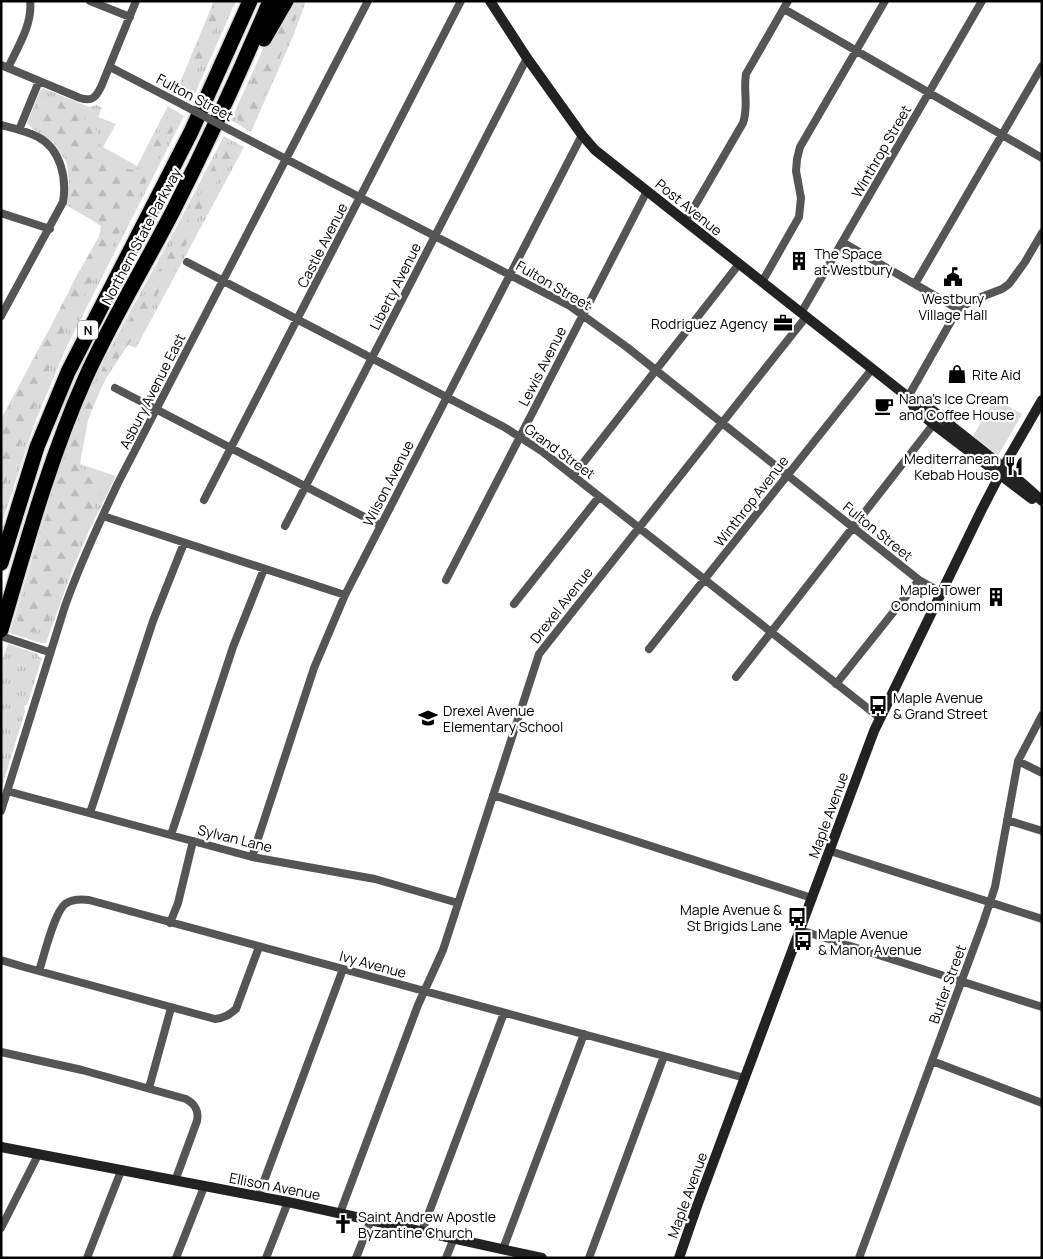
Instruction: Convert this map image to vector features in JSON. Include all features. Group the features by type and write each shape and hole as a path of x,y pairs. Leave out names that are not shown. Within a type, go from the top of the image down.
{"highway":[{"path":"237,31 246,1"},
{"name":"Northern State Parkway","path":"1,563 37,447 68,372 179,157 250,1"},
{"name":"Northern State Parkway","path":"7,635 44,484 75,402 97,353 185,188 231,91 270,1"},
{"path":"231,91 286,1"}],"main road":[{"name":"Post Avenue","path":"490,1 527,58 582,135 595,150 908,397 921,402 937,420 1002,471 1034,500 1042,502"},
{"name":"Maple Avenue","path":"679,1258 874,731 1002,471 1042,400"},
{"name":"Ellison Avenue","path":"1,1147 288,1202 539,1257"}],"street":[{"path":"30,1 28,23 5,66 87,100 97,96 136,1"},
{"path":"90,1 130,17"},
{"name":"Asbury Avenue East","path":"1,811 49,652 76,576 103,516 156,409 368,1"},
{"name":"Castle Avenue","path":"204,500 462,1"},
{"path":"762,282 799,217 802,198 796,171 800,147 885,1"},
{"name":"Winthrop Street","path":"804,315 842,242 982,1"},
{"path":"686,221 743,123 747,108 744,86 746,74 786,5 856,51 1042,158"},
{"name":"Liberty Avenue","path":"285,526 527,58"},
{"path":"915,284 1042,66"},
{"name":"Fulton Street","path":"110,67 570,306 656,370 919,580 942,593"},
{"path":"19,130 39,81"},
{"path":"1,125 38,137 49,145 61,165 64,182 63,202 50,228 5,302 1,316"},
{"name":"Wilson Avenue","path":"252,857 314,668 345,595 582,135"},
{"name":"Lewis Avenue","path":"446,580 647,191"},
{"path":"1,213 50,228"},
{"path":"908,397 958,309 976,298 1002,289 1009,284 1026,262 1042,234"},
{"path":"842,242 958,309"},
{"name":"Grand Street","path":"186,262 504,427 543,452 880,718"},
{"path":"573,476 739,264"},
{"name":"Drexel Avenue","path":"340,1213 425,991 443,950 539,654 804,315"},
{"name":"Winthrop Avenue","path":"649,650 872,369"},
{"path":"115,388 380,524"},
{"path":"736,677 937,420"},
{"path":"514,604 599,497"},
{"path":"103,516 345,595"},
{"path":"90,813 153,621 184,543"},
{"path":"171,835 233,647 264,569"},
{"path":"836,684 919,580"},
{"path":"1,636 7,635 49,652"},
{"name":"Butler Street","path":"859,1258 990,902 995,887 1018,762 1042,715"},
{"path":"1018,762 1042,773"},
{"name":"Sylvan Lane","path":"7,791 252,857 375,879 458,903"},
{"path":"493,795 812,898"},
{"path":"1007,820 1042,831"},
{"path":"170,923 178,902 193,842"},
{"path":"830,850 1042,919"},
{"name":"Ivy Avenue","path":"40,971 57,915 64,904 80,899 89,900 745,1078"},
{"path":"800,930 1042,1008"},
{"path":"1,960 171,1008 215,1018 230,1014 240,1002 260,947"},
{"path":"258,1196 343,969"},
{"path":"148,1088 171,1008"},
{"path":"422,1231 504,1012"},
{"path":"504,1249 584,1034"},
{"path":"1,1052 82,1070 186,1099 193,1103 198,1110 197,1121 175,1181"},
{"path":"589,1258 664,1056"},
{"path":"932,1061 1042,1103"},
{"path":"1,1228 38,1155"},
{"path":"87,1258 122,1171"},
{"path":"176,1258 204,1187"},
{"path":"266,1258 288,1202"},
{"path":"356,1258 371,1220"},
{"path":"446,1258 454,1238"}],"green space":[{"path":"214,1 236,1 192,100 176,92"},
{"path":"217,1 223,1 206,50 194,76 188,86 182,91 180,90"},
{"path":"290,1 306,1 294,34 251,132 231,120 271,31"},
{"path":"294,1 303,1 253,123 250,125 242,123 237,119 236,114 281,18"},
{"path":"43,88 89,107 97,105 102,108 98,117 116,124 103,147 137,166 168,106 184,116 65,350 34,425 1,526 1,419 104,227 66,205 69,183 67,163 53,142 27,123"},
{"path":"46,96 82,109 84,118 98,132 98,138 104,152 115,162 127,169 134,170 145,164 160,130 173,114 176,116 176,125 115,241 62,334 1,493 1,426 77,275 99,237 101,226 70,205 72,166 53,137 39,126 35,119 37,106 42,97"},
{"path":"224,136 244,147 136,348 128,345 99,389 88,420 80,464 116,476 73,568 46,643 10,633 59,466 80,412 101,365"},
{"path":"225,145 235,145 237,148 206,199 175,269 159,291 144,324 112,366 100,391 87,422 78,467 100,475 101,490 47,626 30,632 22,631 17,623 39,539 65,456 86,403 110,354 191,214 220,152"},
{"path":"995,399 1022,414 998,456 973,436"},
{"path":"8,644 38,654 42,658 27,705 24,706 25,711 1,790 1,664"}],"place":[{"name":"The Space at Westbury","path":"799,261"},
{"name":"Westbury Village Hall","path":"953,277"},
{"name":"Rodriguez Agency","path":"783,323"},
{"name":"Rite Aid","path":"957,374"},
{"name":"Nana's Ice Cream and Coffee House","path":"884,406"},
{"name":"Mediterranean Kebab House","path":"1014,466"},
{"name":"Maple Tower Condominium","path":"996,597"},
{"name":"Maple Avenue & Grand Street","path":"878,705"},
{"name":"Drexel Avenue Elementary School","path":"428,718"},
{"name":"Maple Avenue & St Brigids Lane","path":"797,917"},
{"name":"Maple Avenue & Manor Avenue","path":"803,941"},
{"name":"Saint Andrew Apostle Byzantine Church","path":"343,1224"}]}
